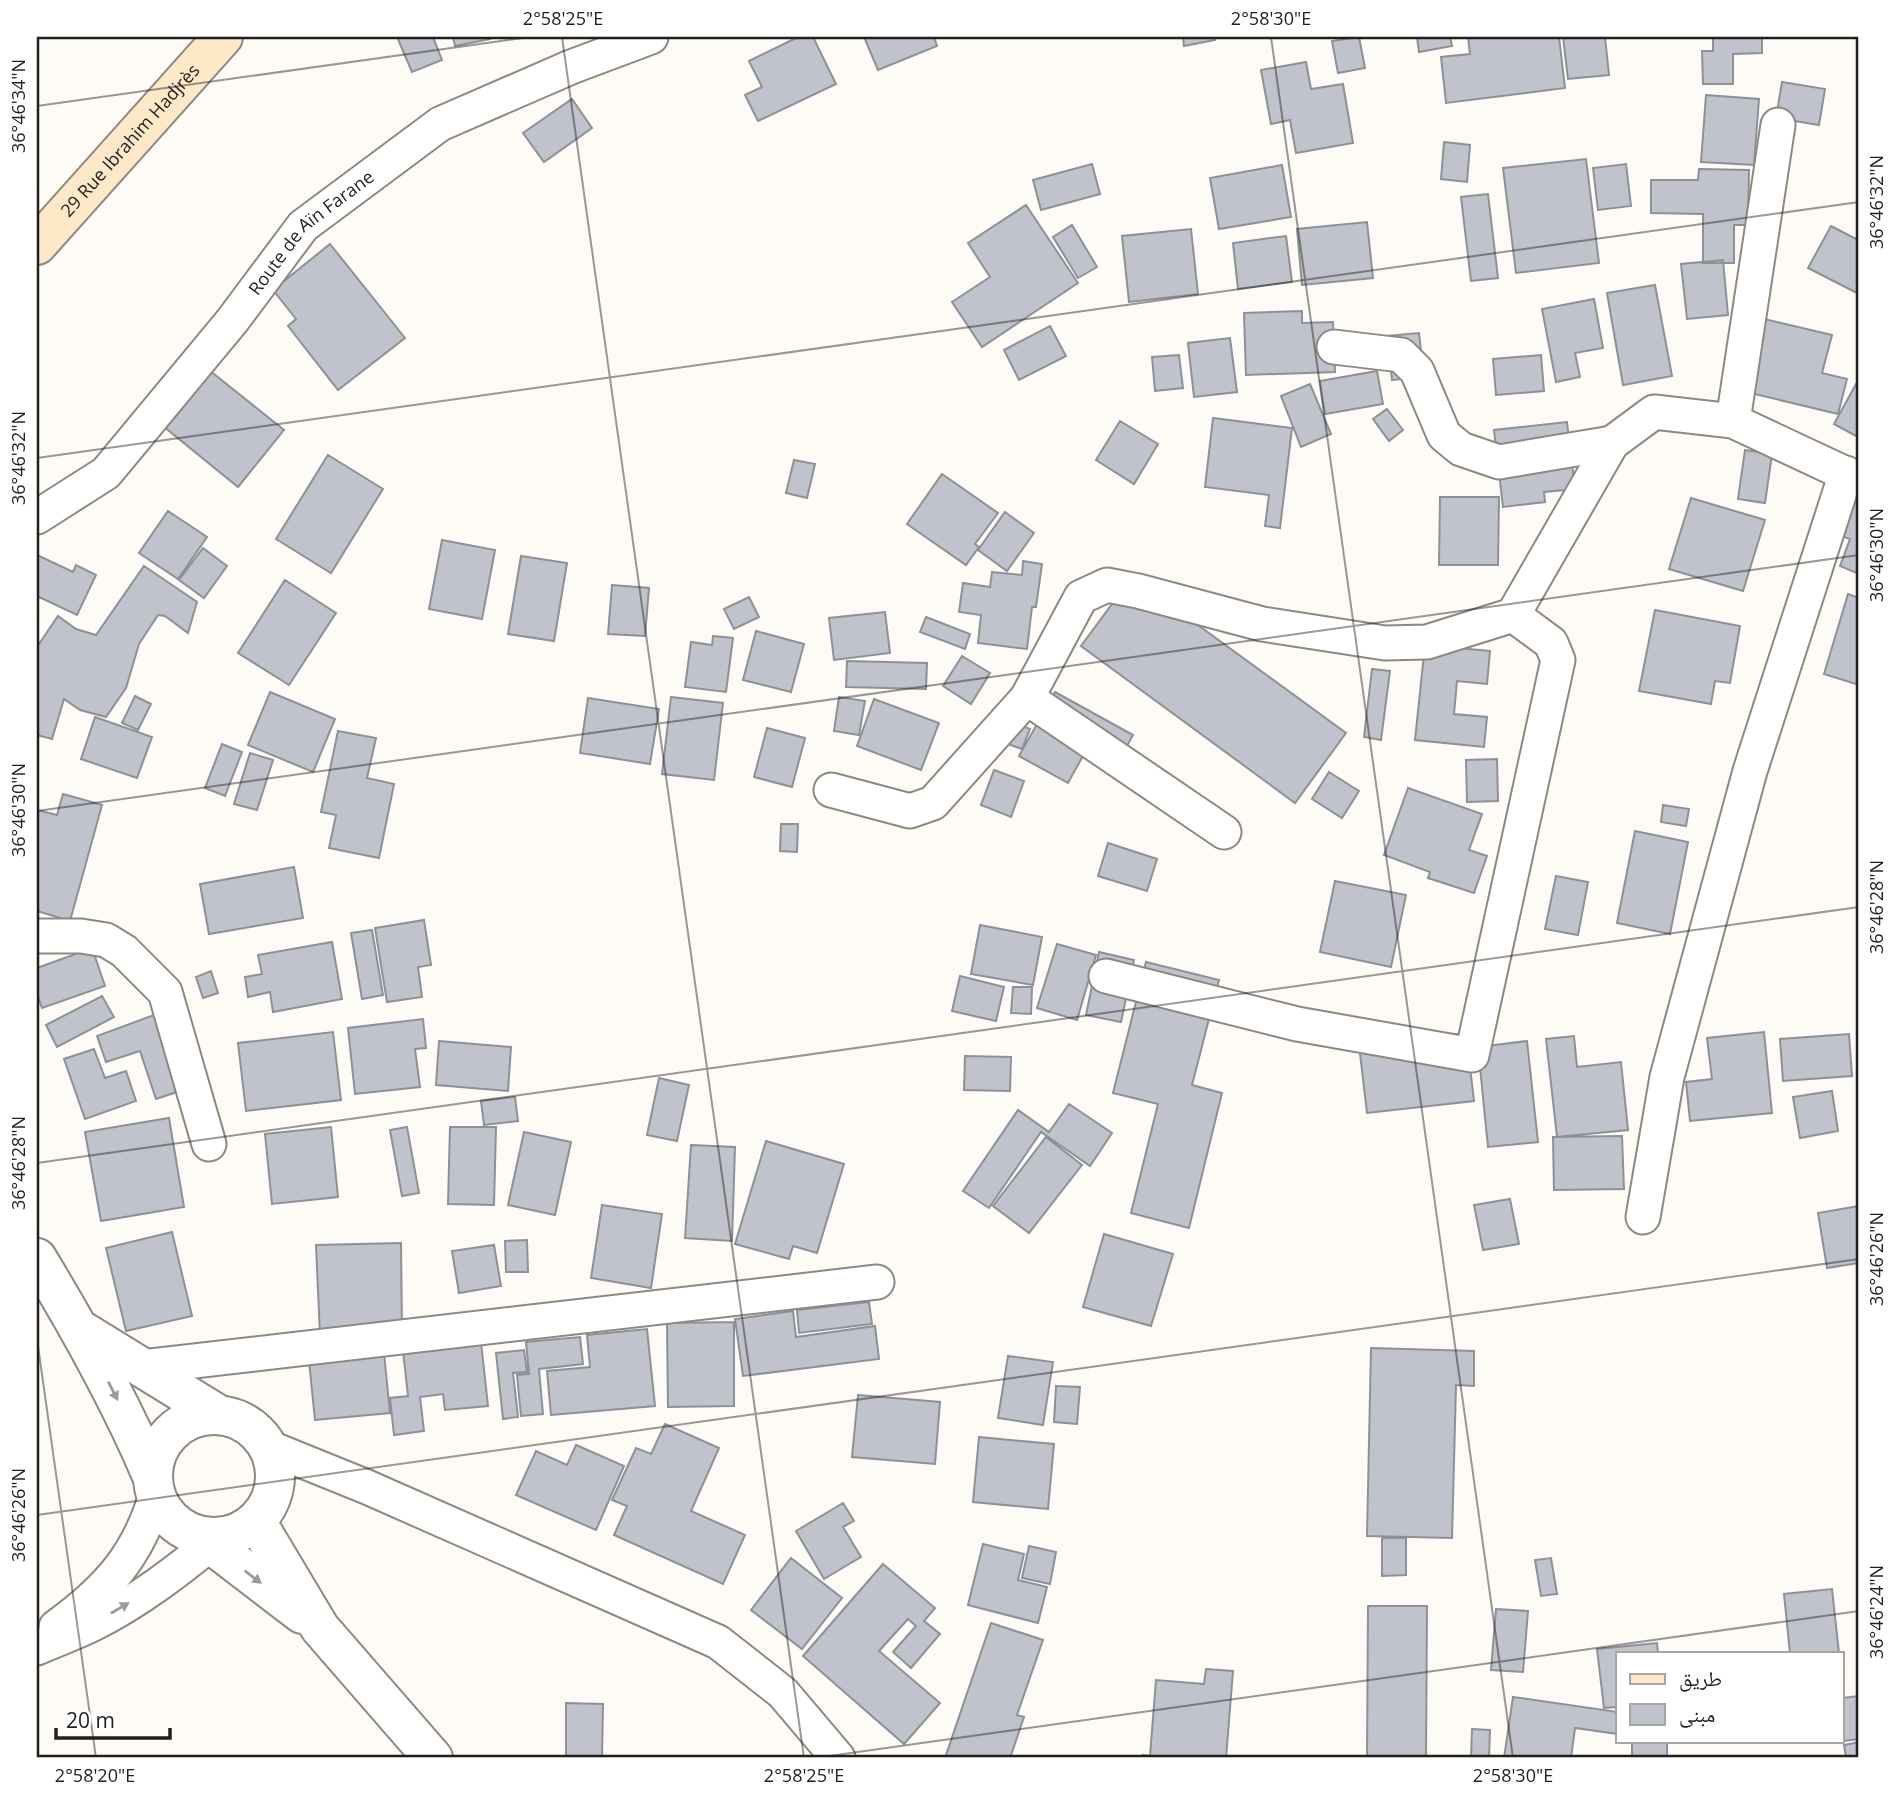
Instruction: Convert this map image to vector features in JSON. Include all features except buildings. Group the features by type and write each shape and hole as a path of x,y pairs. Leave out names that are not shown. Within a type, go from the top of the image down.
{"main road":[{"name":"29 Rue Ibrahim Hadjrès","path":"39,236 223,37"}],"street":[{"name":"Route de Aïn Farane","path":"37,517 106,472 232,321 303,226 440,124 571,66 651,37"},
{"path":"1733,421 1778,125"},
{"path":"1334,347 1401,355 1417,371 1444,435 1461,449 1499,462 1612,443"},
{"path":"831,790 910,811 933,803 1027,698 1081,597 1107,585 1262,624 1385,643 1427,642 1513,615 1612,443 1654,412 1733,421 1853,477 1746,784 1667,1077 1643,1217"},
{"path":"1107,976 1297,1024 1472,1055 1559,660 1551,643 1513,615"},
{"path":"1027,698 1224,832"},
{"path":"37,936 81,936 106,940 124,951 165,992 209,1144"},
{"path":"37,1258 81,1330 122,1409 166,1513 180,1527 209,1539 320,1628"},
{"path":"142,1367 877,1282"},
{"path":"81,1330 219,1415"},
{"path":"37,1641 112,1580 130,1557 150,1516 156,1456 166,1438 181,1425 199,1416 219,1415 239,1420 256,1431 268,1447 274,1466 275,1486 268,1505 256,1521 239,1532 209,1539 174,1573 132,1601 93,1624 37,1648"},
{"path":"268,1447 367,1487 718,1642 783,1693 838,1758"},
{"path":"256,1521 320,1628 433,1758"}]}
